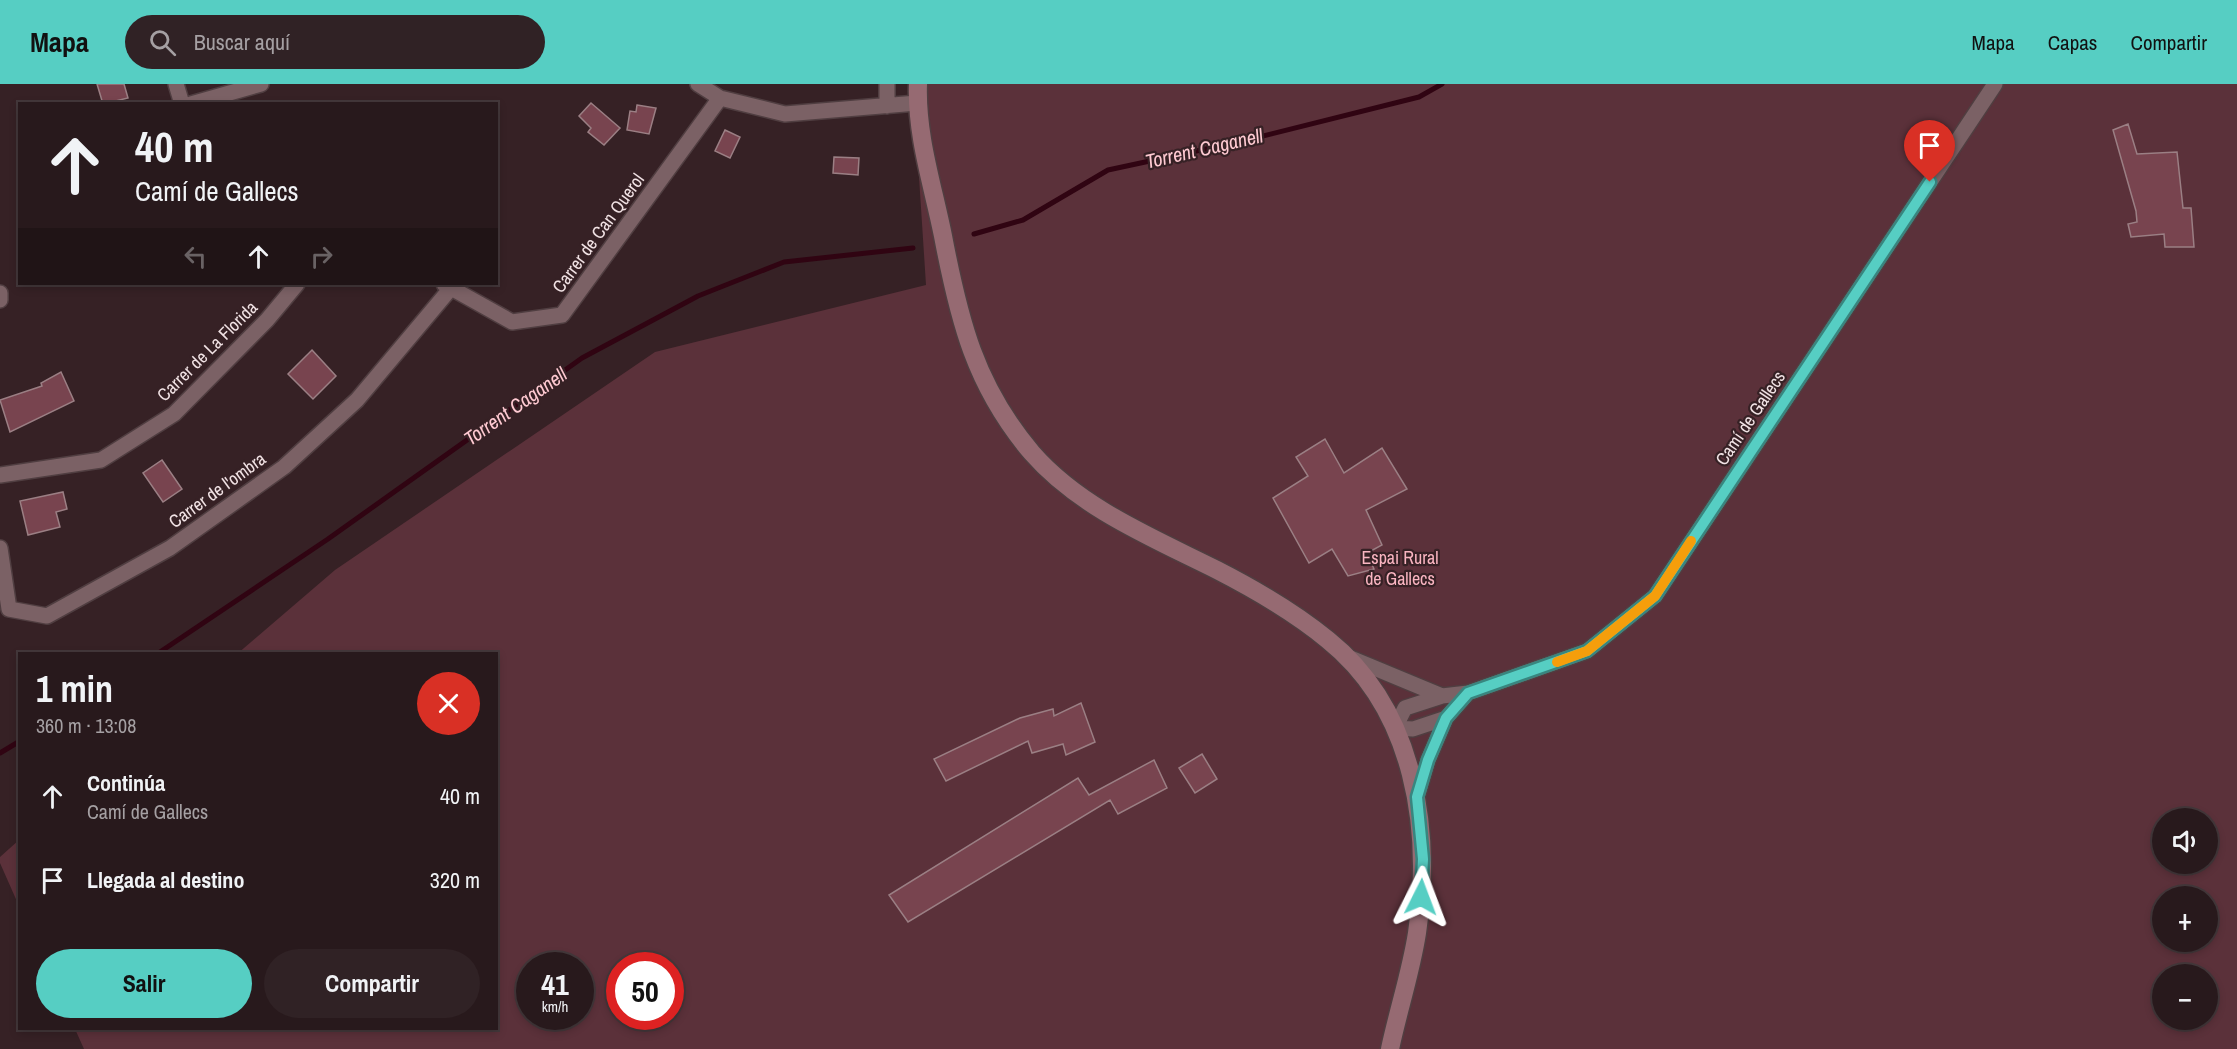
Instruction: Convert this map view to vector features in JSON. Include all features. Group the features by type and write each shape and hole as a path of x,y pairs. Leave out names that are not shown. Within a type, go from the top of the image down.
{"main road":[{"path":"918,84 917,103 925,153 966,339 986,384 1012,427 1033,454 1061,482 1106,512 1253,590 1295,616 1343,654 1359,672 1395,728 1417,797 1423,859 1416,938 1390,1049"}],"street":[{"path":"176,84 181,102"},
{"path":"198,102 261,84"},
{"path":"698,84 720,98 785,114 917,103"},
{"path":"887,84 887,106"},
{"name":"Camí de Gallecs","path":"1395,728 1405,708 1442,696 1468,693 1587,651 1655,596 1995,84"},
{"name":"Carrer de Can Querol","path":"448,286 512,322 562,315 720,98"},
{"name":"Carrer de La Florida","path":"0,476 100,460 174,414 267,320 296,285"},
{"name":"Carrer de l'ombra","path":"0,548 9,609 47,616 171,548 284,467 357,400 448,286"},
{"path":"0,293 0,300"},
{"name":"Camí de Gallecs","path":"1343,654 1442,696"},
{"name":"Camí de Gallecs","path":"1417,797 1428,760 1446,718 1468,693"},
{"path":"1395,728 1413,729 1446,718"}],"green space":[{"name":"Espai Rural de Gallecs","path":"913,84 2237,84 2237,1049 84,1049 75,1030 498,1030 498,652 239,652 335,570 655,352 926,285"},
{"path":"18,841 18,904 0,863 0,857"}],"building":[{"path":"97,84 124,84 128,98 102,102"},
{"path":"591,103 620,128 604,145 588,132 591,128 579,116"},
{"path":"637,105 656,108 649,134 627,130 630,111 636,112"},
{"path":"2128,124 2137,154 2177,152 2183,208 2191,208 2194,247 2165,247 2164,234 2131,237 2128,224 2137,222 2136,211 2113,130"},
{"path":"725,130 740,137 730,158 715,151"},
{"path":"834,157 859,158 858,175 833,173"},
{"path":"312,350 336,376 313,399 288,374"},
{"path":"61,372 74,401 10,432 0,400 42,386 41,383"},
{"path":"1325,439 1344,473 1382,448 1407,489 1366,510 1382,545 1367,553 1374,569 1348,576 1332,549 1309,563 1273,498 1308,476 1296,457"},
{"path":"162,460 182,489 163,502 143,473"},
{"path":"63,492 67,509 56,512 60,527 28,535 20,501"},
{"path":"1081,703 1095,742 1066,755 1063,744 1032,753 1028,741 946,781 934,759 1020,718 1053,709 1054,716"},
{"path":"1202,754 1217,779 1195,793 1179,768"},
{"path":"1154,760 1167,788 1118,814 1110,800 908,922 889,895 1078,778 1089,795"}],"waterway":[{"name":"Torrent Caganell","path":"974,234 1023,220 1108,170 1243,141 1419,97 1442,84"},
{"name":"Torrent Caganell","path":"160,652 328,539 582,358 698,296 784,262 913,248"},
{"name":"Torrent Caganell","path":"0,753 18,742"}],"slow traffic":[{"path":"1557,662 1587,651 1655,596 1691,541"}],"route":[{"path":"1421,897 1422,833 1417,797 1428,760 1446,718 1468,693 1587,651 1655,596 1930,182"}]}
